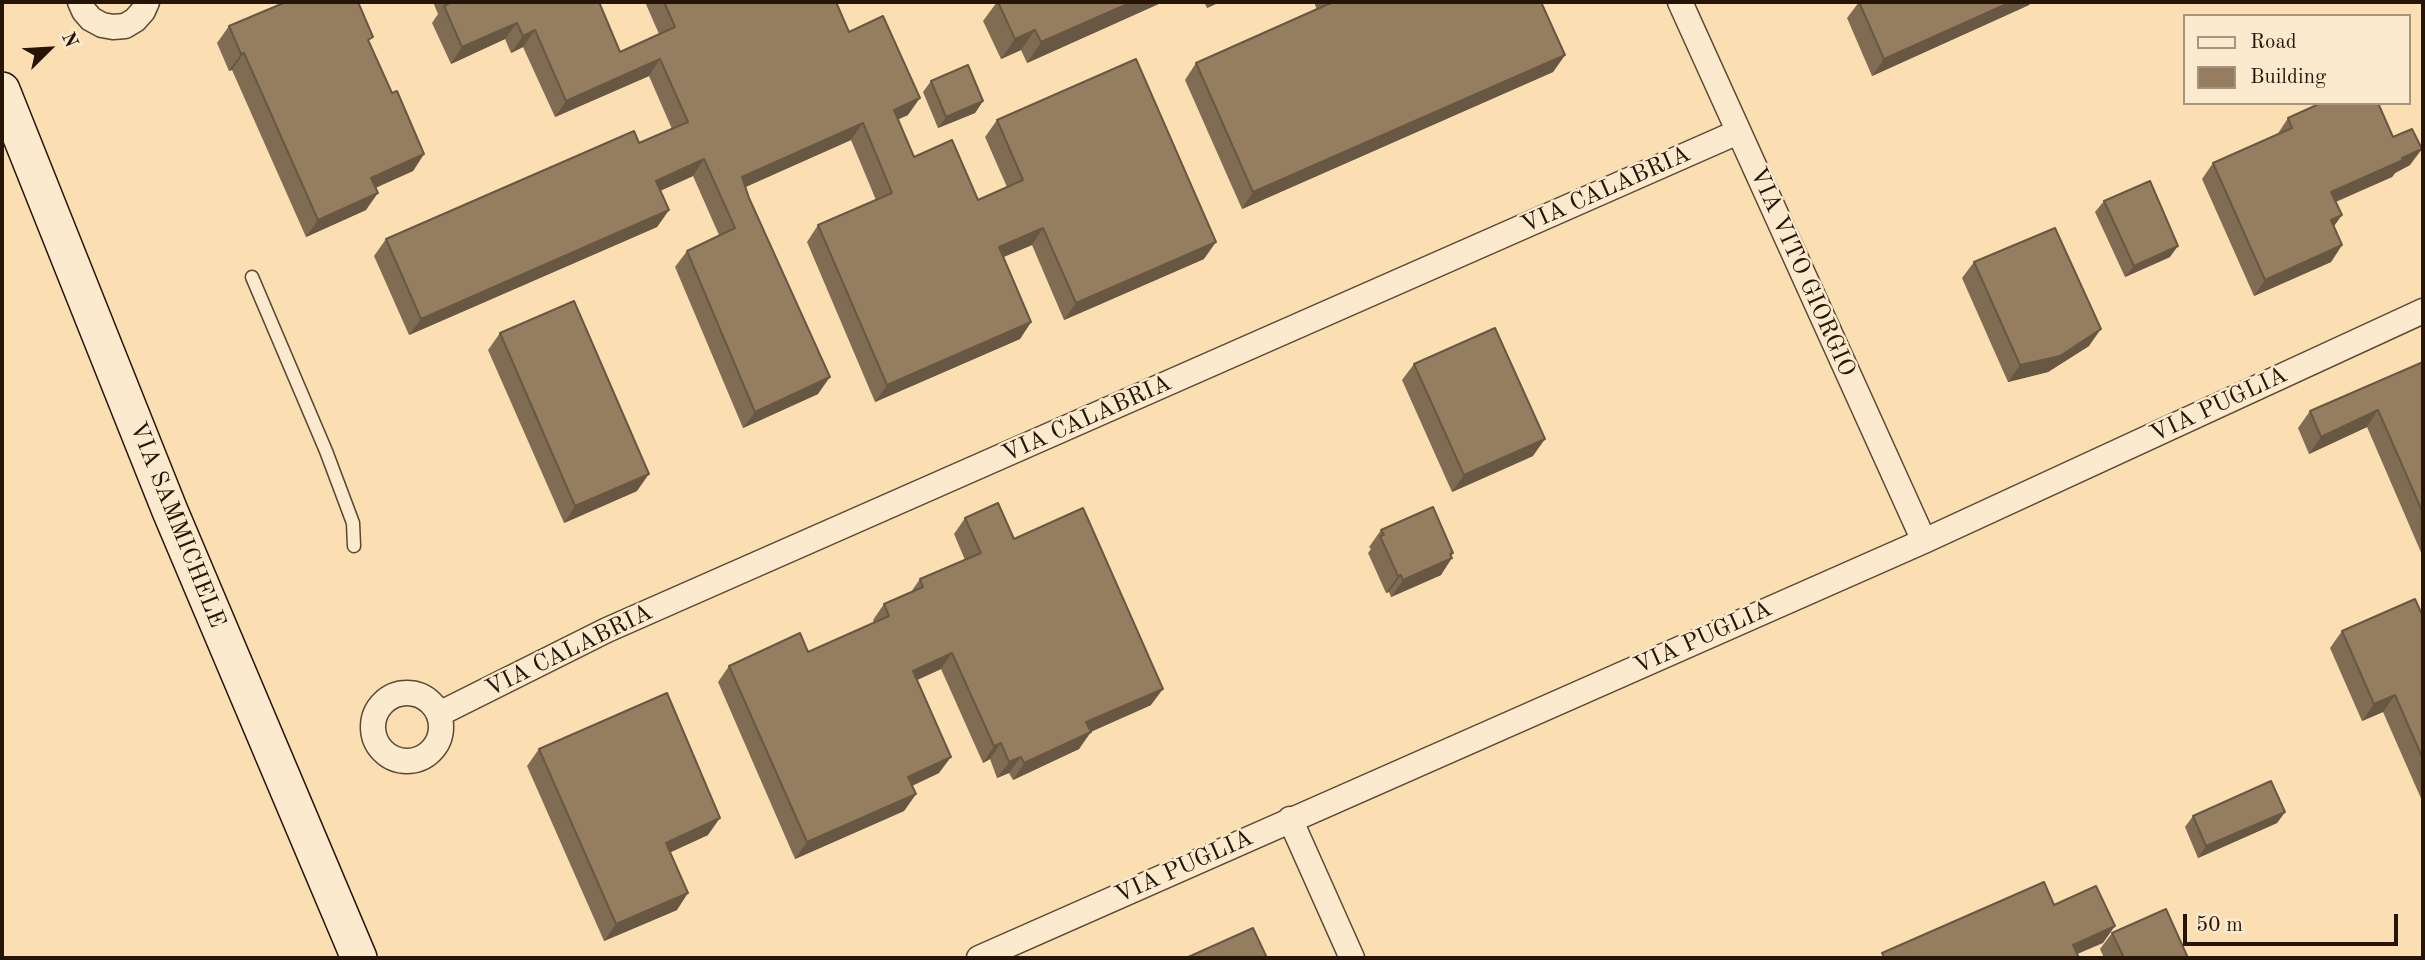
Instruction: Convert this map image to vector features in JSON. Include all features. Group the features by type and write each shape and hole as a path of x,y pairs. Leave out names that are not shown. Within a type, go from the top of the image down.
{"main road":[{"name":"VIA SAMMICHELE","path":"2,90 170,511 359,958"}],"street":[{"path":"80,2 92,19 113,27 125,26 135,20 147,2"},
{"name":"VIA VITO GIORGIO","path":"1680,2 1924,541"},
{"name":"VIA CALABRIA","path":"439,714 607,630 1738,132"},
{"name":"VIA PUGLIA","path":"979,958 1924,541 2423,311"},
{"path":"1290,819 1352,958"}],"lane":[{"path":"252,277 326,451 353,523 354,546"}],"building":[{"path":"286,2 358,2 373,37 368,40 392,93 397,91 424,154 371,178 378,193 318,220 244,53 241,54 229,26"},
{"path":"452,2 599,2 620,52 675,27 664,2 836,2 849,32 883,16 920,98 894,110 914,157 952,140 978,200 1023,180 997,120 1136,59 1216,242 1076,303 1043,228 999,247 1031,322 887,385 818,225 892,193 863,123 742,177 830,377 755,412 687,251 735,228 704,159 656,181 669,210 421,319 386,239 634,131 639,143 688,122 660,59 566,101 535,30 523,36 517,23 462,47 444,6"},
{"path":"998,2 1132,2 1041,42 1035,30 1015,39"},
{"path":"1333,2 1541,2 1565,55 1253,192 1196,63"},
{"path":"1859,2 2011,2 1884,59"},
{"path":"968,65 983,101 946,117 931,81"},
{"path":"2317,105 2379,105 2393,137 2412,129 2422,149 2331,192 2342,215 2331,220 2342,245 2265,280 2213,163 2292,128 2288,118"},
{"path":"2150,181 2178,246 2134,266 2104,201"},
{"path":"2055,228 2101,329 2060,356 2020,365 1974,262"},
{"path":"574,301 649,474 575,506 500,333"},
{"path":"1495,328 1545,439 1464,475 1414,364"},
{"path":"2423,362 2423,513 2378,410 2321,437 2310,411"},
{"path":"998,503 1014,539 1083,508 1163,689 1086,722 1091,732 1024,763 1021,757 1009,762 1001,743 994,746 952,653 913,671 951,757 908,777 916,794 807,842 729,666 800,633 808,652 889,616 884,604 923,587 920,579 981,553 965,518"},
{"path":"1433,507 1453,553 1450,554 1452,558 1403,580 1401,575 1398,576 1380,536 1384,535 1381,530"},
{"path":"2415,599 2423,617 2423,759 2395,695 2374,704 2342,631"},
{"path":"667,693 720,818 666,843 688,893 616,924 539,749"},
{"path":"2271,781 2285,812 2206,846 2193,816"},
{"path":"2044,882 2054,905 2096,886 2115,926 2073,945 2079,958 1884,958 1882,953"},
{"path":"2166,909 2188,958 2124,958 2112,933"},
{"path":"1253,928 1267,958 1186,958"}]}
